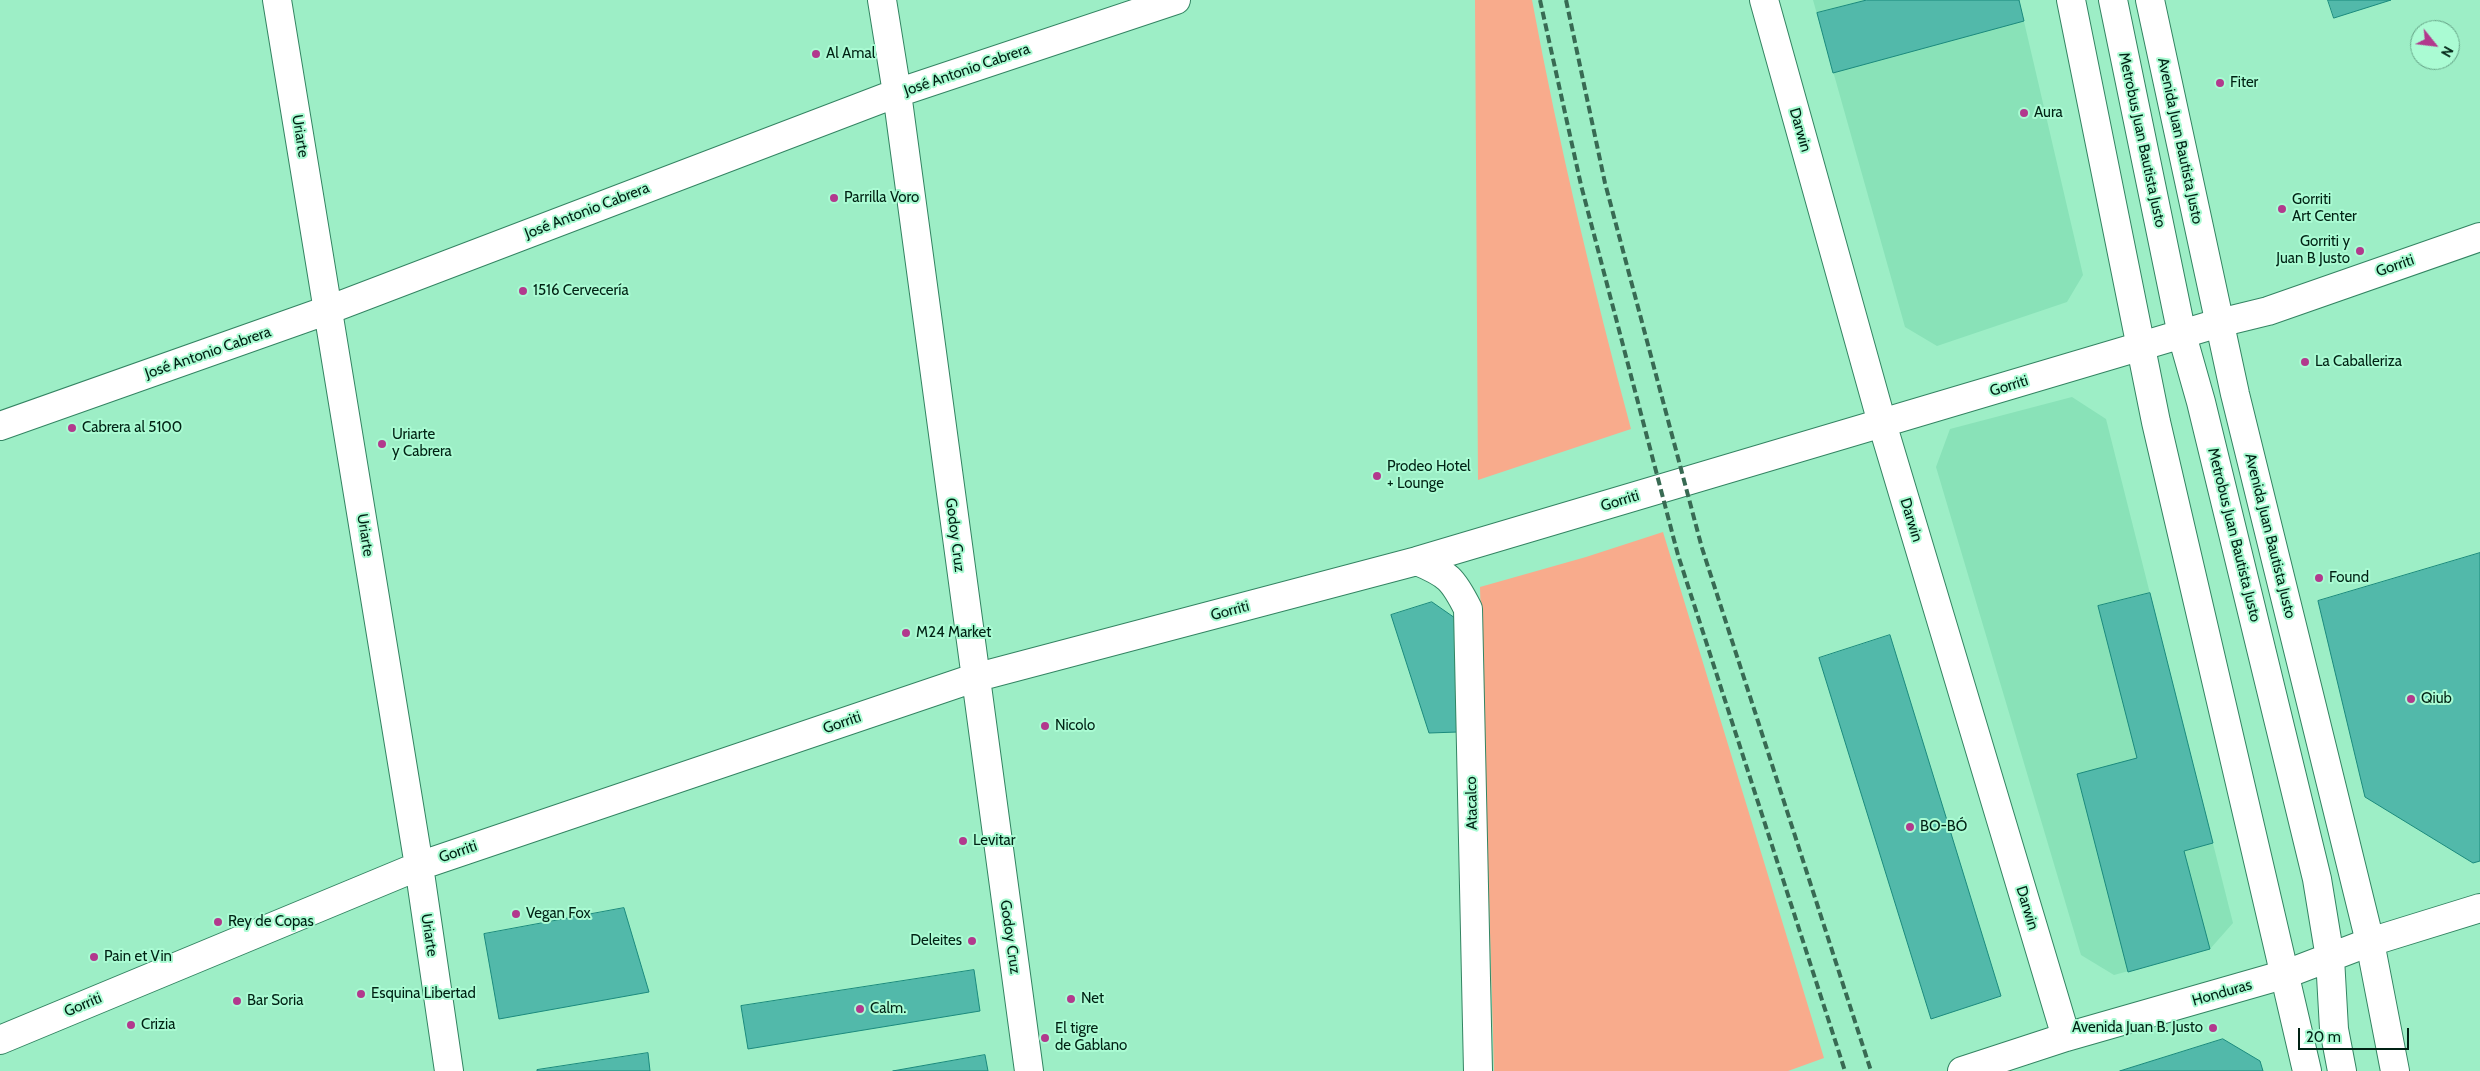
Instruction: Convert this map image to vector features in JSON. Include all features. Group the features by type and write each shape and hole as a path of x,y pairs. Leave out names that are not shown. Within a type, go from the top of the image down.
{"street":[{"name":"Uriarte","path":"277,0 419,866 449,1071"},
{"name":"Godoy Cruz","path":"882,0 898,94 974,678 1029,1071"},
{"name":"José Antonio Cabrera","path":"0,426 328,310 898,94 1176,0"},
{"name":"Darwin","path":"1764,0 1882,423 2066,1037"},
{"path":"2071,0 2156,422 2286,974 2307,1071"},
{"name":"Metrobus Juan Bautista Justo","path":"2113,0 2182,335 2201,402 2317,879 2330,958 2334,1029 2342,1071"},
{"name":"Avenida Juan Bautista Justo","path":"2150,0 2219,323 2370,942 2394,1071"},
{"name":"Gorriti","path":"0,1040 419,866 974,678 1417,561 2219,323 2268,311 2480,237"},
{"name":"Atacalco","path":"1417,561 1442,571 1459,590 1468,609 1478,1071"},
{"name":"Honduras","path":"1962,1071 2066,1037 2286,974 2370,942 2480,908"}],"shaded area":[{"path":"1475,0 1532,0 1577,216 1631,429 1478,480"},
{"path":"1813,0 2019,0 2083,275 2067,302 1937,346 1905,327"},
{"path":"2072,397 2106,419 2233,923 2210,949 2114,975 2081,955 1936,467 1950,429"},
{"path":"1663,532 1824,1058 1788,1071 1494,1071 1480,587 1586,557"}],"building":[{"path":"1867,0 2019,0 2024,21 1833,73 1817,13"},
{"path":"2328,0 2391,0 2334,18"},
{"name":"Qiub","path":"2480,553 2480,861 2473,863 2365,797 2318,601"},
{"path":"2150,593 2213,843 2184,851 2210,949 2128,972 2077,774 2137,758 2098,606"},
{"path":"1432,602 1455,618 1458,732 1429,733 1391,615"},
{"name":"BO-BÓ","path":"1890,635 2001,996 1931,1019 1819,658"},
{"path":"624,908 649,992 499,1019 484,934"},
{"name":"Calm.","path":"974,970 980,1011 748,1049 741,1006"},
{"path":"2223,1039 2260,1061 2263,1071 2120,1071"},
{"path":"648,1053 650,1071 537,1071 537,1070"},
{"path":"985,1055 988,1071 893,1071"}],"railway":[{"path":"1540,0 1581,185 1678,555 1845,1071"},
{"path":"1566,0 1605,183 1702,548 1871,1071"}],"place":[{"name":"Al Amal","path":"816,54"},
{"name":"Fiter","path":"2220,83"},
{"name":"Aura","path":"2024,113"},
{"name":"Parrilla Voro","path":"834,198"},
{"name":"Gorriti Art Center","path":"2282,209"},
{"name":"Gorriti y Juan B Justo","path":"2360,251"},
{"name":"1516 Cervecería","path":"523,291"},
{"name":"La Caballeriza","path":"2305,362"},
{"name":"Cabrera al 5100","path":"72,428"},
{"name":"Uriarte y Cabrera","path":"382,444"},
{"name":"Prodeo Hotel + Lounge","path":"1377,476"},
{"name":"Found","path":"2319,578"},
{"name":"M24 Market","path":"906,633"},
{"name":"Qiub","path":"2411,699"},
{"name":"Nicolo","path":"1045,726"},
{"name":"BO-BÓ","path":"1910,827"},
{"name":"Levitar","path":"963,841"},
{"name":"Vegan Fox","path":"516,914"},
{"name":"Rey de Copas","path":"218,922"},
{"name":"Deleites","path":"972,941"},
{"name":"Pain et Vin","path":"94,957"},
{"name":"Esquina Libertad","path":"361,994"},
{"name":"Net","path":"1071,999"},
{"name":"Bar Soria","path":"237,1001"},
{"name":"Calm.","path":"860,1009"},
{"name":"Crizia","path":"131,1025"},
{"name":"Avenida Juan B. Justo","path":"2213,1028"},
{"name":"El tigre de Gablano","path":"1045,1038"}]}
